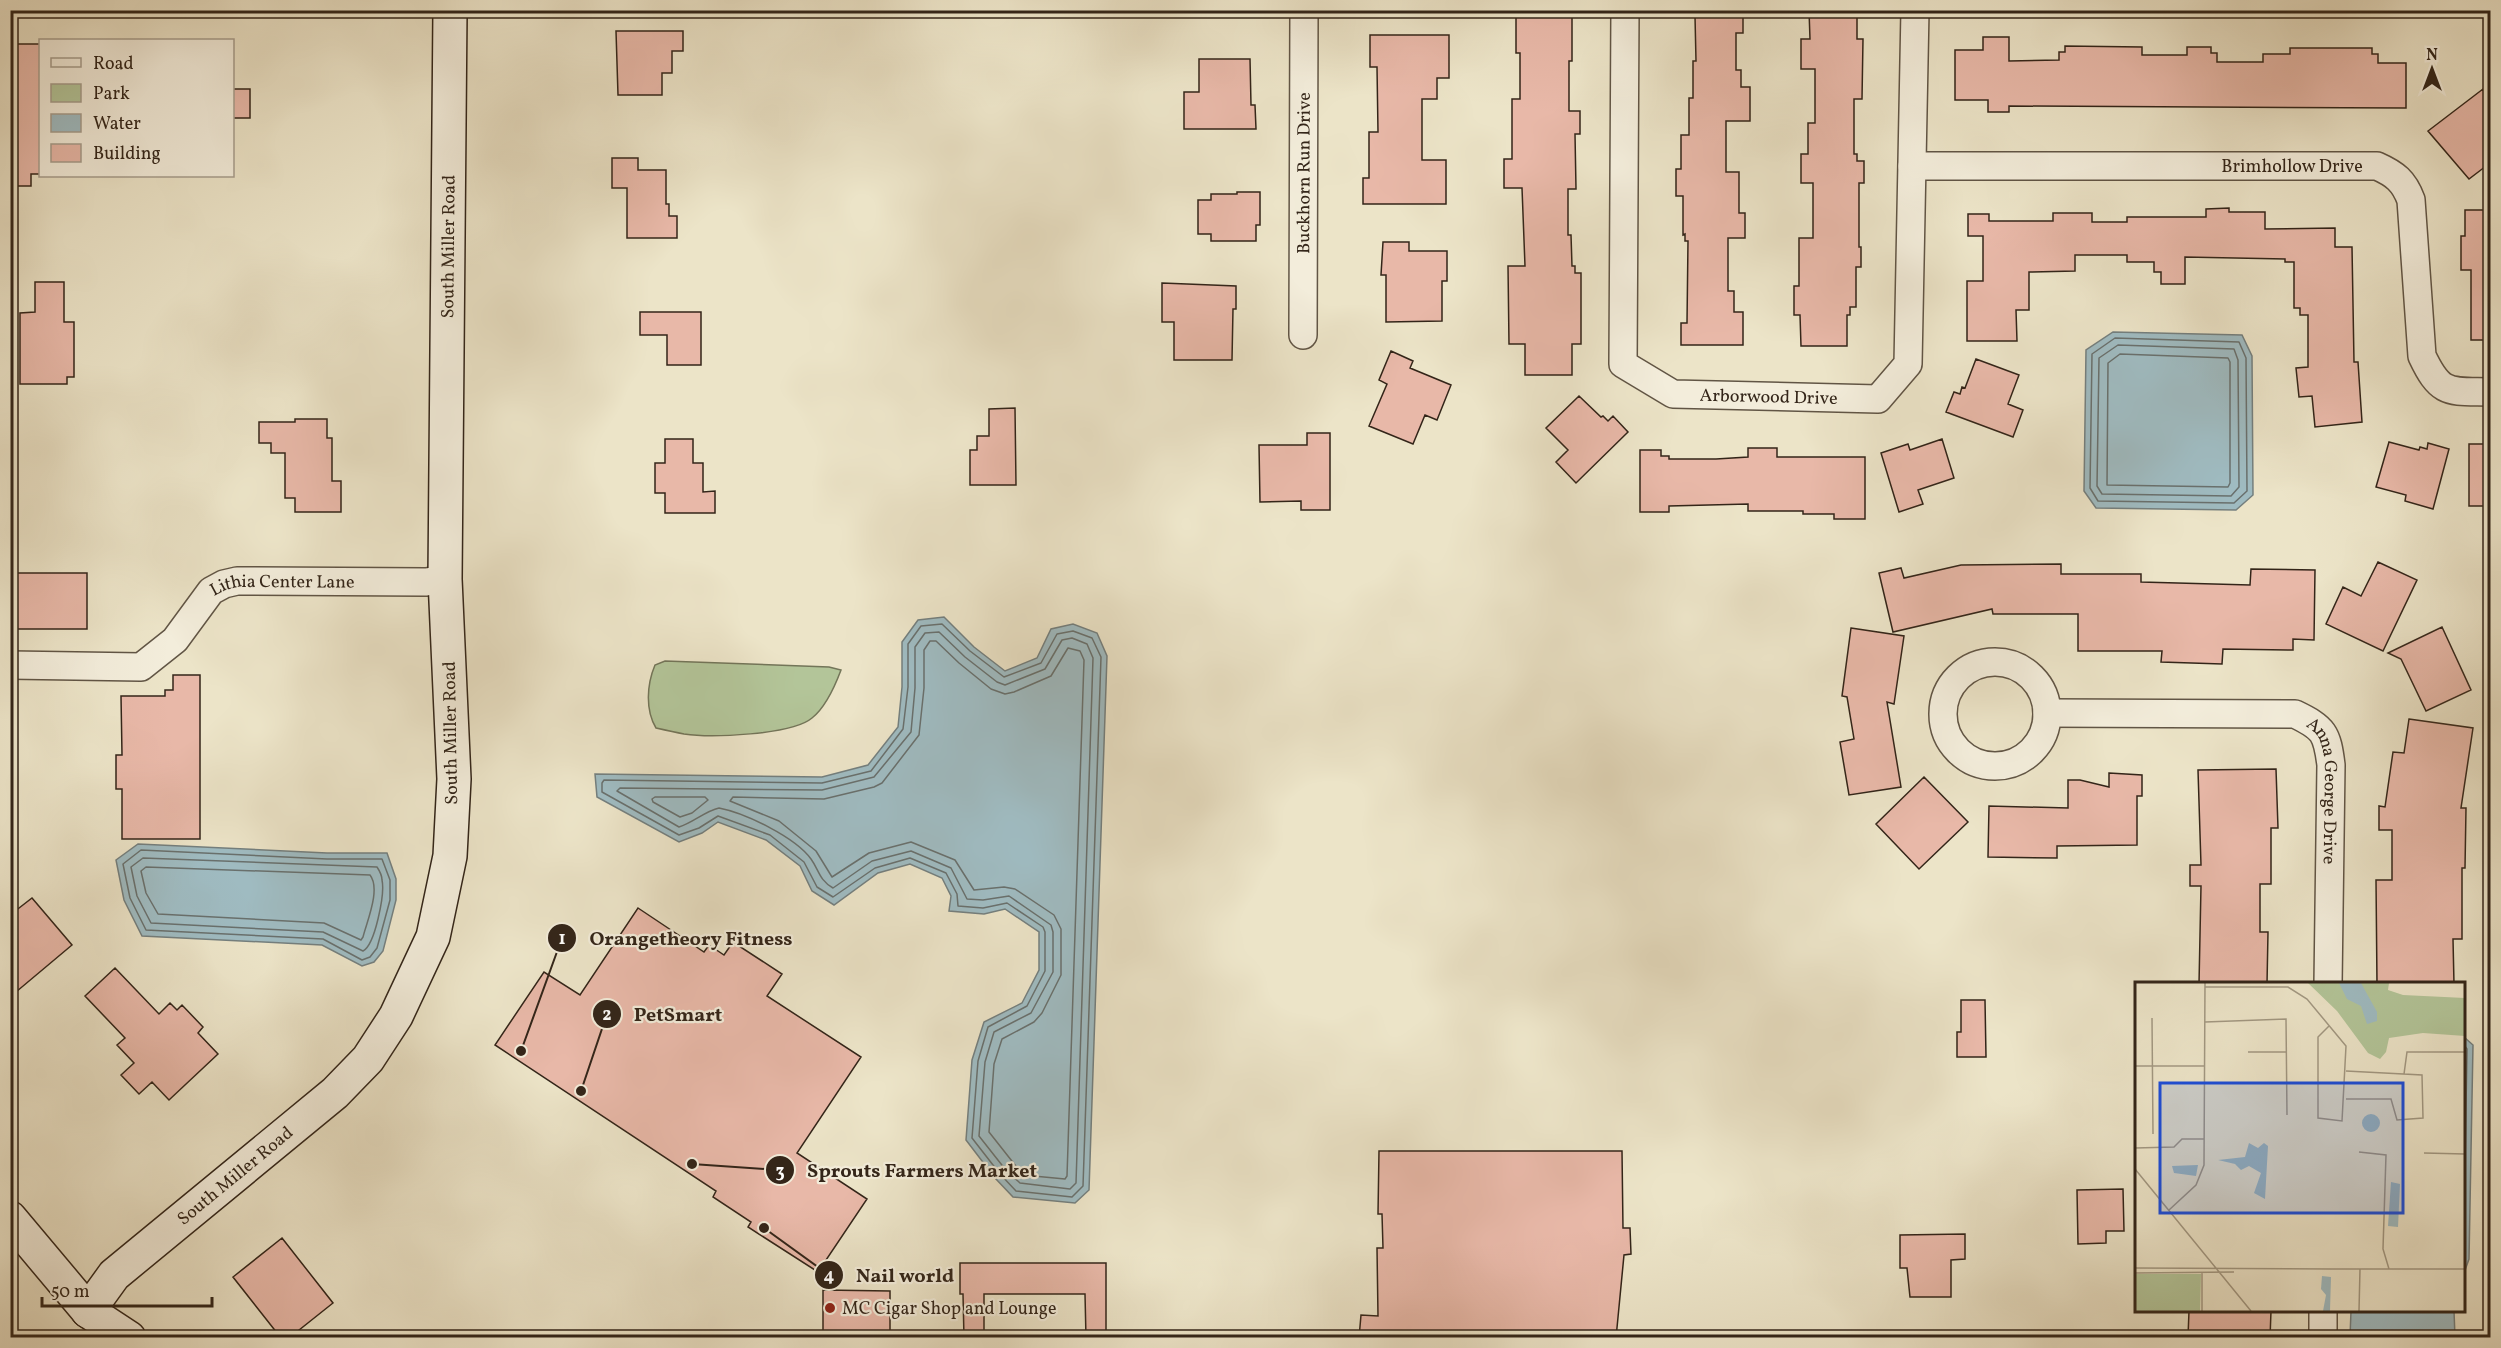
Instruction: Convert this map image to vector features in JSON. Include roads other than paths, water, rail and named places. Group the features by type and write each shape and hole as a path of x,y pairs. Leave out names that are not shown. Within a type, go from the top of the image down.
{"street":[{"name":"South Miller Road","path":"92,1324 114,1275 335,1093 368,1059 396,1016 433,937 450,856 454,779 445,579 450,10"},
{"name":"Buckhorn Run Drive","path":"1303,335 1304,10"},
{"name":"Arborwood Drive","path":"1625,10 1623,364 1673,394 1878,399 1908,364 1915,10"},
{"name":"Brimhollow Drive","path":"1912,166 2377,166 2397,175 2406,187 2410,200 2422,356 2432,378 2441,386 2454,392 2490,392"},
{"name":"Lithia Center Lane","path":"10,665 141,667 175,640 211,591 237,580 426,582 445,579"},
{"name":"Anna George Drive","path":"2047,713 2295,714 2318,725 2329,745 2331,765 2328,982"},
{"path":"10,1218 92,1324 129,1338"},
{"path":"2323,1312 2323,1338"}],"water":[{"path":"2113,332 2242,335 2252,356 2253,495 2236,510 2096,508 2084,491 2086,350"},
{"path":"944,617 974,647 1005,671 1037,658 1051,629 1073,624 1097,633 1107,656 1089,1190 1075,1203 1013,1197 995,1178 966,1140 972,1060 984,1022 1022,1003 1039,970 1039,932 1005,909 984,914 949,911 951,896 942,878 910,864 878,873 834,905 812,891 800,866 766,840 718,822 702,833 679,842 597,797 595,774 822,777 868,765 898,727 902,687 902,642 918,620"},
{"path":"138,844 327,853 387,853 396,879 396,900 383,951 374,962 362,966 322,945 142,936 124,900 116,860"},
{"path":"2465,1038 2473,1045 2469,1259 2465,1270"},
{"path":"2351,1312 2454,1312 2455,1337 2350,1337"}],"place":[{"name":"Orangetheory Fitness","path":"521,1051"},
{"name":"PetSmart","path":"581,1091"},
{"name":"Sprouts Farmers Market","path":"692,1164"},
{"name":"Nail world","path":"764,1228"},
{"name":"MC Cigar Shop and Lounge","path":"830,1308"}]}
